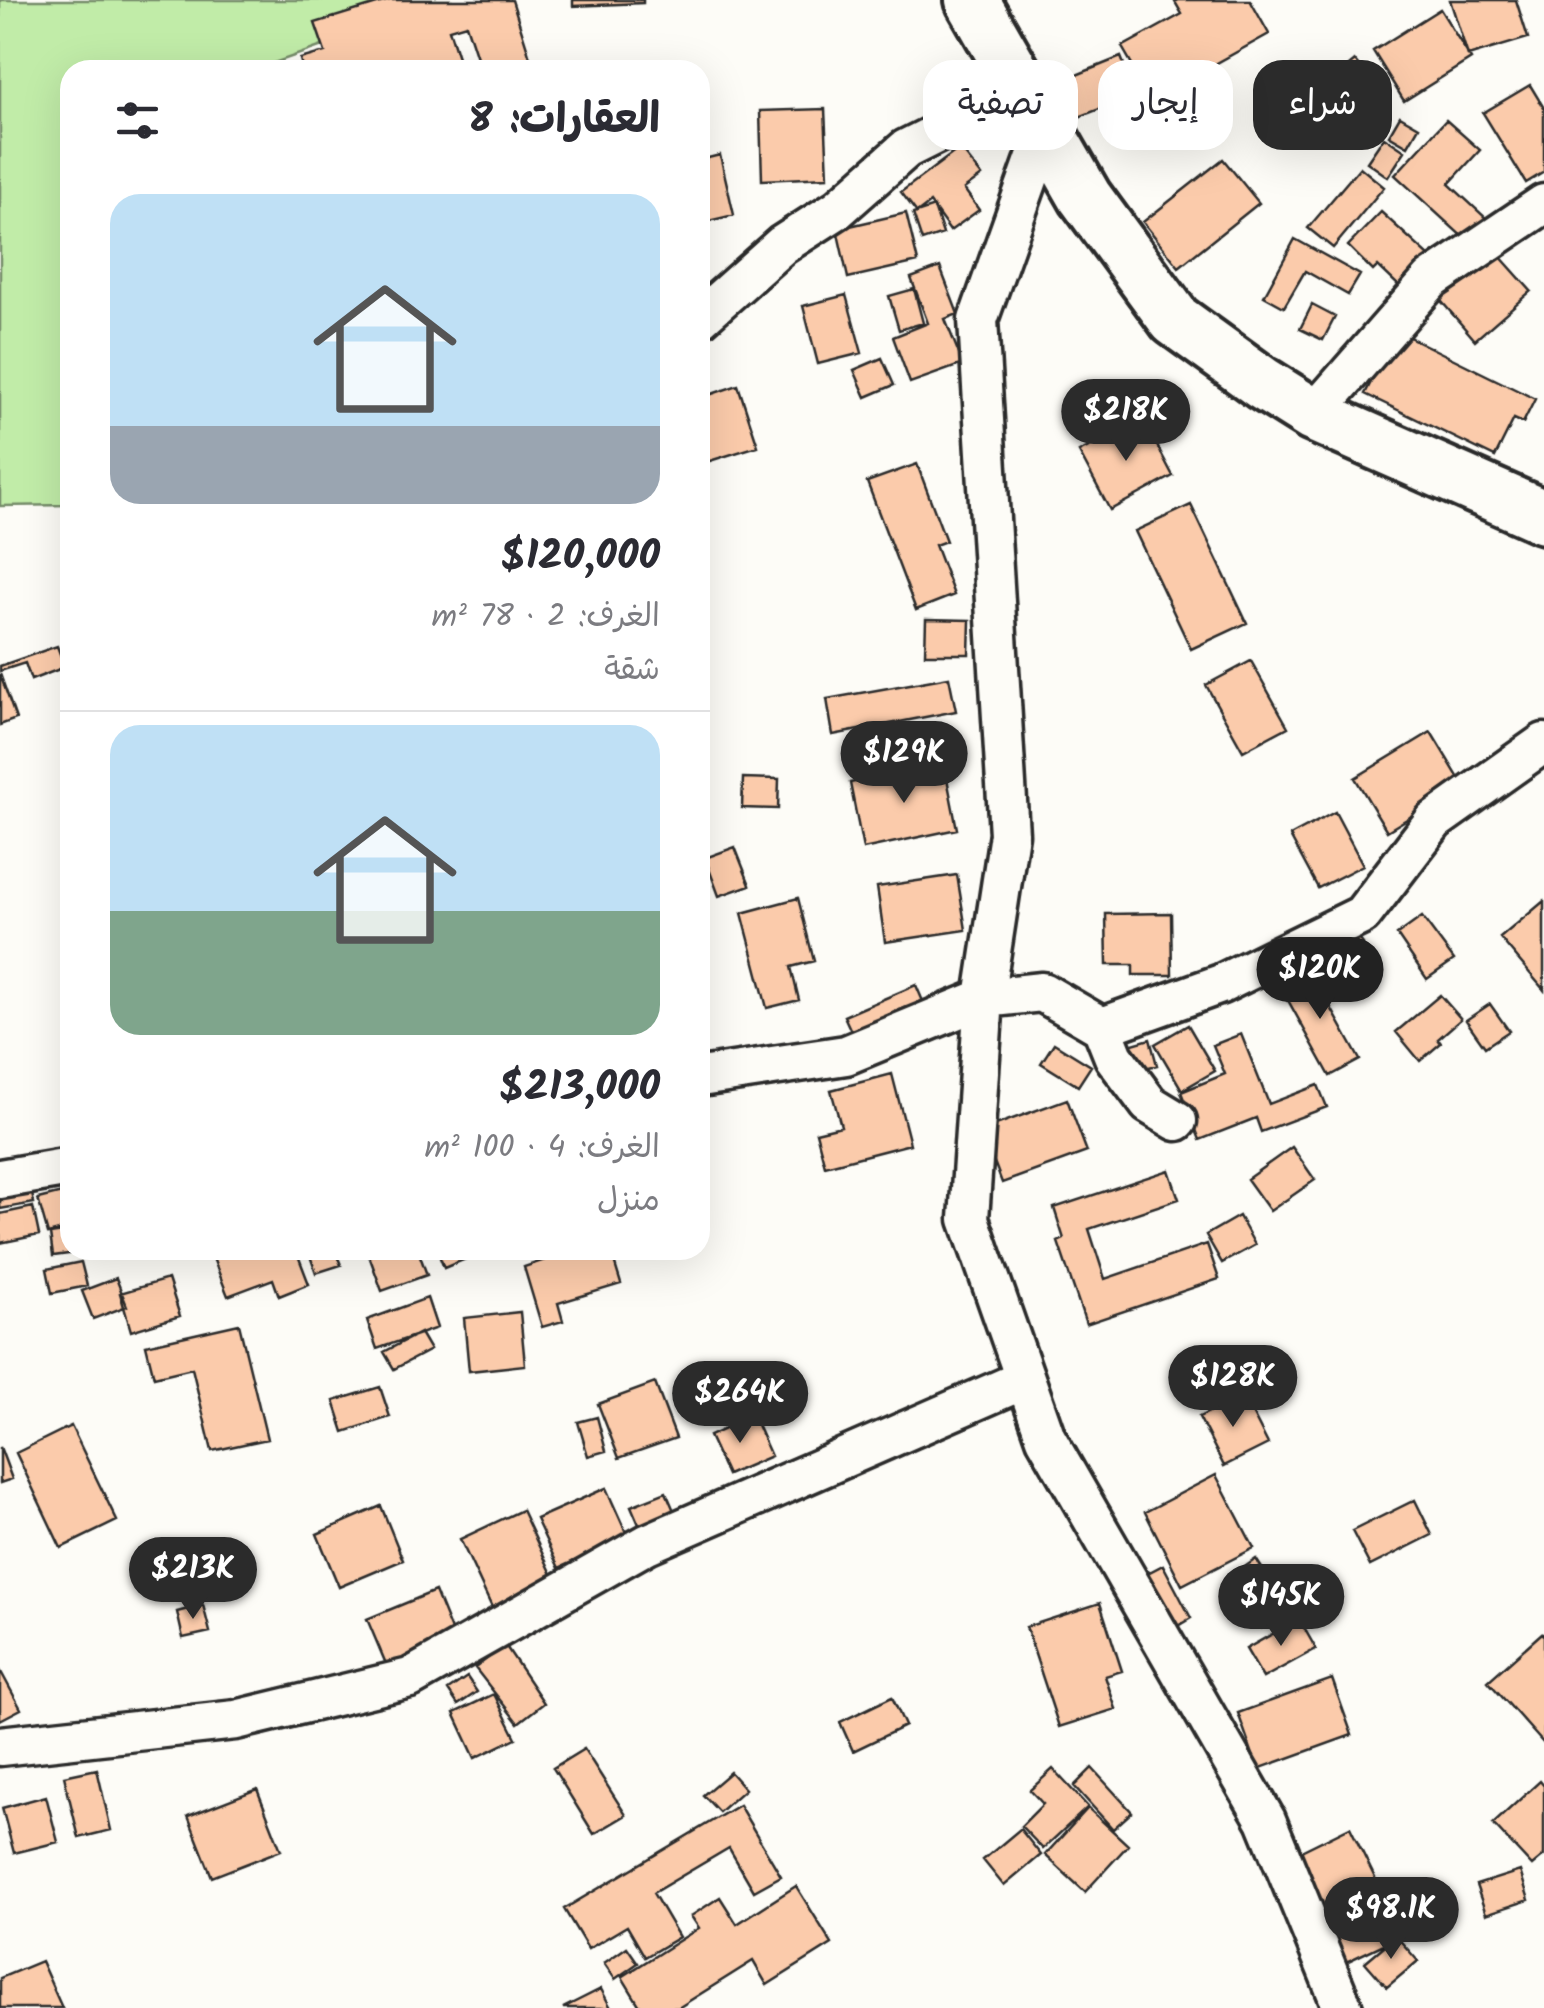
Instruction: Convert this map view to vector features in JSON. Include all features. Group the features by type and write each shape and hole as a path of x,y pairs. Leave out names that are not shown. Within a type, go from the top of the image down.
{"main road":[{"path":"972,0 1006,60"},
{"path":"1058,150 1086,197 1175,320 1262,383 1313,414 1544,517"}],"street":[{"path":"710,309 782,244 838,209 906,149 923,144"},
{"path":"1024,150 978,320 1009,834 984,998 969,1219 1046,1438 1266,1820 1343,2008"},
{"path":"1313,414 1430,280 1544,204"},
{"path":"1102,1028 1221,984 1362,914 1434,821 1544,743"},
{"path":"710,1075 846,1055 984,998 1042,992 1102,1028 1114,1057 1149,1104 1177,1121"},
{"path":"0,1179 60,1170"},
{"path":"0,1746 236,1720 410,1678 647,1544 1025,1379"}],"green space":[{"path":"0,0 454,0 283,60 60,60 60,505 0,506"}],"building":[{"path":"390,0 512,0 531,60 478,60 466,24 449,29 459,60 300,60 325,52 315,23"},
{"path":"573,0 643,0 643,3 573,6"},
{"path":"1250,0 1269,34 1222,60 1130,60 1122,47 1182,14 1175,2"},
{"path":"1450,0 1516,0 1528,38 1468,56"},
{"path":"1440,9 1471,59 1404,101 1392,82 1392,60 1379,60 1373,51"},
{"path":"1098,66 1098,110 1079,117 1078,115 1078,74"},
{"path":"1530,85 1544,108 1544,172 1526,183 1483,113"},
{"path":"825,109 828,177 762,180 760,111"},
{"path":"1400,116 1419,127 1408,146 1392,137"},
{"path":"1446,120 1480,150 1449,184 1487,219 1467,241 1395,175"},
{"path":"1392,142 1405,151 1388,177 1367,162 1375,150 1392,150"},
{"path":"957,150 962,150 982,176 964,189 979,210 950,231 930,203 917,213 901,192"},
{"path":"720,155 734,215 710,221 710,158"},
{"path":"1223,159 1259,203 1179,267 1143,222"},
{"path":"1360,167 1384,187 1333,248 1308,228"},
{"path":"934,207 943,234 922,241 913,214"},
{"path":"1381,212 1429,256 1400,287 1378,266 1373,271 1348,246"},
{"path":"906,213 918,262 848,278 837,229"},
{"path":"1295,239 1360,275 1348,295 1305,271 1284,307 1264,296"},
{"path":"1491,246 1531,291 1475,340 1436,295"},
{"path":"940,267 958,314 945,319 963,364 910,383 893,337 928,323 911,278"},
{"path":"914,289 923,323 899,330 889,296"},
{"path":"846,295 862,353 818,364 803,306"},
{"path":"1312,305 1335,317 1323,340 1300,329"},
{"path":"1397,331 1535,399 1523,423 1514,419 1495,457 1365,394"},
{"path":"882,358 894,385 866,397 854,370"},
{"path":"738,385 758,446 710,461 710,395"},
{"path":"1143,419 1173,476 1110,510 1079,452"},
{"path":"917,464 946,541 935,545 954,595 916,610 867,482"},
{"path":"1191,505 1247,623 1191,649 1135,531"},
{"path":"926,619 970,620 969,654 925,654"},
{"path":"57,646 60,654 60,669 31,680 25,663 0,671 0,666"},
{"path":"1251,661 1288,727 1243,751 1206,685"},
{"path":"0,674 16,719 0,725"},
{"path":"949,677 956,711 833,735 827,699"},
{"path":"1431,732 1463,785 1387,831 1355,778"},
{"path":"944,763 957,829 863,849 850,783"},
{"path":"743,778 779,779 778,809 742,808"},
{"path":"1335,812 1363,865 1318,888 1290,836"},
{"path":"735,847 750,885 719,896 710,872 710,856"},
{"path":"957,875 966,930 885,942 877,887"},
{"path":"798,898 814,961 791,967 799,1000 767,1008 742,913"},
{"path":"1544,901 1544,990 1500,938"},
{"path":"1171,913 1172,975 1133,975 1133,965 1107,965 1106,914"},
{"path":"1422,917 1454,960 1427,979 1397,935"},
{"path":"1350,927 1363,944 1343,960 1329,943"},
{"path":"1309,968 1360,1060 1330,1076 1279,984"},
{"path":"916,985 928,1013 857,1044 844,1016"},
{"path":"1440,995 1461,1019 1420,1061 1396,1032"},
{"path":"1490,1004 1509,1031 1485,1047 1466,1020"},
{"path":"1188,1025 1215,1071 1182,1090 1155,1044"},
{"path":"1241,1034 1269,1104 1318,1085 1327,1107 1261,1132 1256,1118 1200,1140 1181,1092 1225,1074 1213,1045"},
{"path":"1150,1039 1157,1065 1129,1072 1122,1047"},
{"path":"1054,1043 1091,1066 1078,1086 1041,1063"},
{"path":"892,1074 910,1144 825,1166 816,1132 841,1126 831,1090"},
{"path":"1067,1099 1087,1152 1002,1183 982,1130"},
{"path":"1292,1147 1315,1180 1270,1211 1247,1179"},
{"path":"1169,1170 1179,1199 1089,1229 1105,1279 1207,1244 1219,1279 1086,1324 1058,1242 1064,1239 1054,1208"},
{"path":"29,1180 34,1203 0,1209 0,1186"},
{"path":"60,1194 60,1231 48,1234 38,1199"},
{"path":"33,1207 39,1235 0,1243 0,1214"},
{"path":"1239,1216 1255,1245 1222,1263 1206,1235"},
{"path":"60,1232 60,1255 53,1256 50,1234"},
{"path":"214,1260 300,1260 309,1284 279,1296 273,1279 228,1296"},
{"path":"311,1260 339,1260 341,1265 316,1273"},
{"path":"371,1260 422,1260 427,1275 382,1291"},
{"path":"441,1260 463,1260 444,1268"},
{"path":"545,1260 617,1260 614,1261 621,1284 558,1303 563,1321 542,1327 524,1267"},
{"path":"81,1262 87,1286 52,1293 47,1269"},
{"path":"116,1278 127,1306 93,1319 82,1291"},
{"path":"168,1279 180,1316 131,1331 120,1293"},
{"path":"427,1298 437,1328 377,1349 367,1320"},
{"path":"520,1312 525,1365 469,1371 464,1318"},
{"path":"239,1324 267,1439 212,1451 192,1368 154,1377 146,1345"},
{"path":"420,1333 430,1350 394,1369 384,1352"},
{"path":"1229,1360 1248,1383 1215,1410 1196,1386"},
{"path":"655,1383 676,1438 619,1458 598,1404"},
{"path":"380,1387 390,1417 344,1432 334,1401"},
{"path":"1243,1395 1268,1444 1224,1466 1199,1417"},
{"path":"753,1416 771,1456 727,1475 709,1436"},
{"path":"597,1417 606,1451 588,1456 578,1422"},
{"path":"71,1426 117,1521 61,1548 16,1453"},
{"path":"0,1447 12,1479 0,1483"},
{"path":"1216,1475 1254,1548 1182,1585 1145,1512"},
{"path":"606,1488 628,1537 559,1568 536,1519"},
{"path":"666,1492 678,1520 643,1534 631,1506"},
{"path":"1415,1500 1432,1535 1370,1566 1352,1531"},
{"path":"381,1506 403,1560 339,1587 317,1534"},
{"path":"522,1510 558,1587 496,1616 460,1539"},
{"path":"1256,1559 1265,1573 1245,1587 1236,1573"},
{"path":"1163,1565 1191,1618 1171,1630 1142,1576"},
{"path":"1281,1588 1293,1614 1261,1628 1250,1602"},
{"path":"435,1591 456,1643 389,1671 367,1619"},
{"path":"1100,1603 1122,1671 1105,1676 1116,1709 1059,1727 1026,1627"},
{"path":"203,1605 210,1632 183,1638 177,1612"},
{"path":"1299,1619 1316,1649 1263,1678 1246,1649"},
{"path":"1542,1633 1544,1636 1544,1744 1488,1681"},
{"path":"505,1645 544,1703 518,1723 475,1668"},
{"path":"0,1670 21,1709 0,1720"},
{"path":"467,1677 477,1692 458,1705 448,1690"},
{"path":"1332,1679 1352,1735 1258,1769 1238,1713"},
{"path":"494,1694 516,1738 475,1758 454,1713"},
{"path":"892,1697 905,1726 853,1751 840,1722"},
{"path":"584,1749 626,1815 594,1834 553,1768"},
{"path":"1092,1768 1132,1812 1113,1829 1074,1786"},
{"path":"97,1769 111,1830 79,1838 64,1776"},
{"path":"1053,1769 1088,1807 1043,1849 1021,1826 1043,1804 1030,1790"},
{"path":"730,1772 745,1789 719,1812 703,1795"},
{"path":"1540,1781 1544,1786 1544,1856 1532,1866 1493,1824"},
{"path":"257,1789 281,1850 212,1877 188,1816"},
{"path":"46,1796 58,1842 14,1853 2,1808"},
{"path":"739,1805 781,1876 754,1891 729,1848 653,1893 679,1937 645,1957 627,1926 588,1949 564,1909"},
{"path":"1088,1808 1128,1845 1085,1892 1045,1855"},
{"path":"1350,1827 1403,1935 1344,1963 1291,1856"},
{"path":"1020,1829 1041,1855 1004,1886 983,1860"},
{"path":"1520,1871 1529,1900 1486,1914 1476,1885"},
{"path":"796,1886 832,1944 767,1985 753,1961 678,2008 641,2008 622,1977 699,1928 691,1916 720,1897 737,1924"},
{"path":"1396,1936 1418,1961 1387,1987 1365,1962"},
{"path":"627,1947 638,1963 615,1979 604,1963"},
{"path":"41,1961 62,2008 0,2008 0,1978"},
{"path":"601,1989 611,2008 563,2008"}]}
